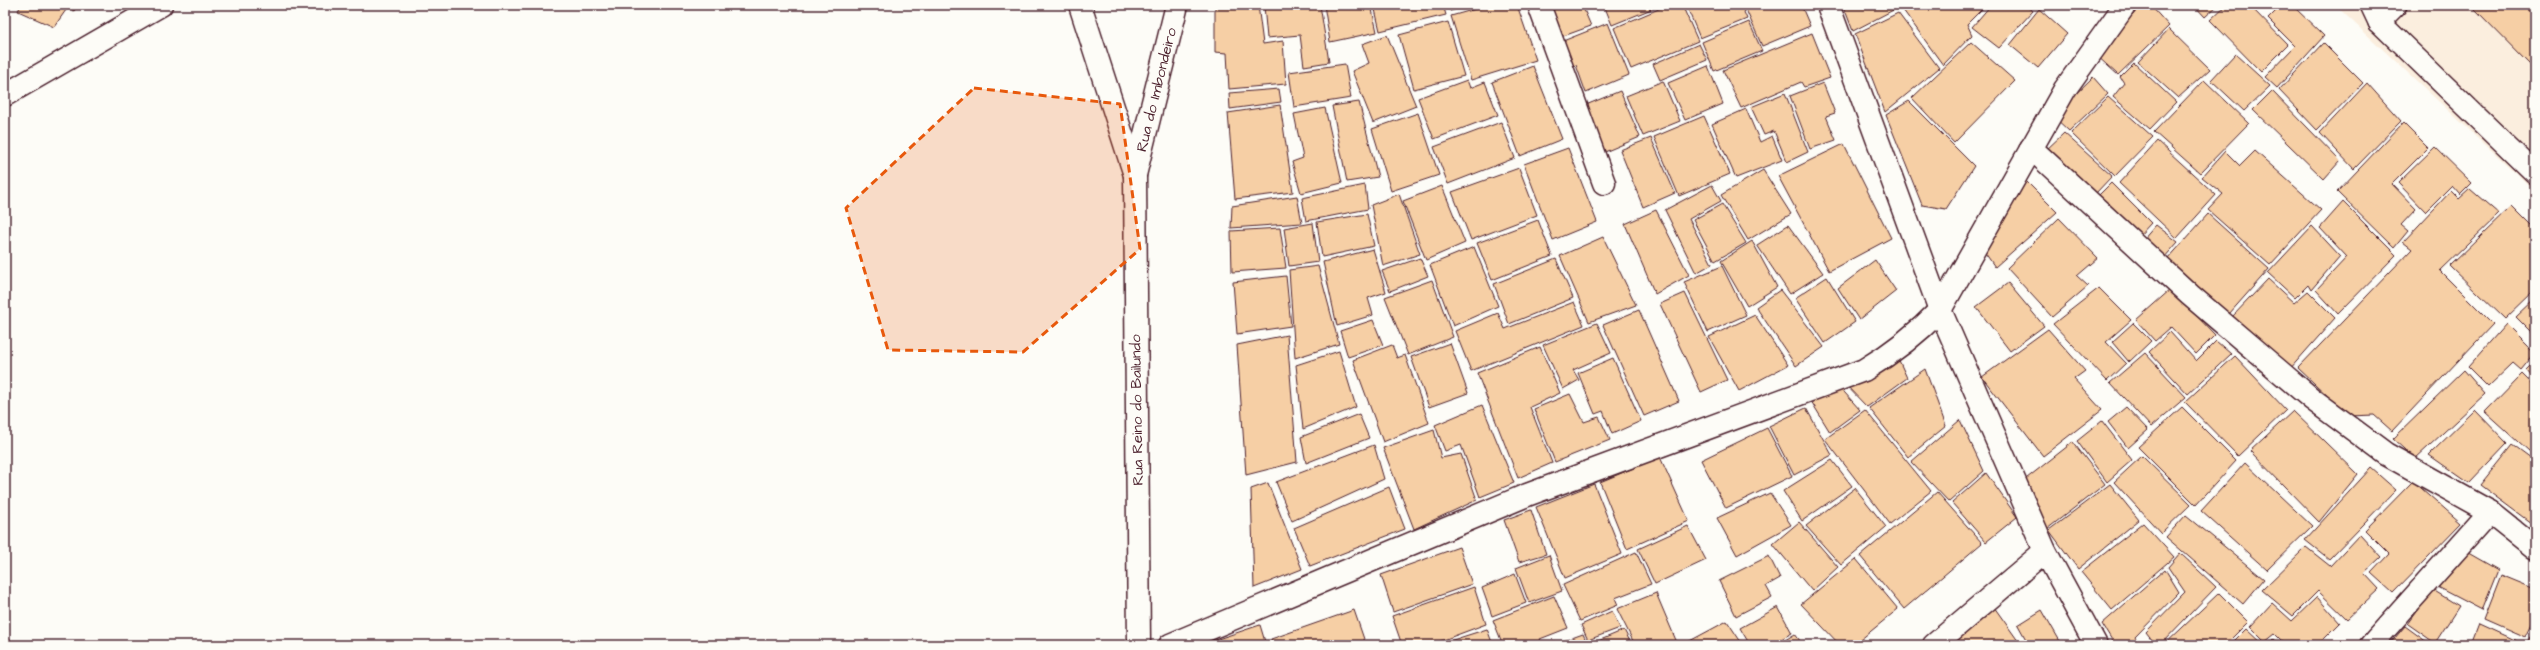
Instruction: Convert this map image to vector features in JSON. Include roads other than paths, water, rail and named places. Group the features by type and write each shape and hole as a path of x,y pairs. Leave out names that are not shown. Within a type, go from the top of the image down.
{"street":[{"path":"5,95 161,5"},
{"path":"1080,5 1135,175"},
{"name":"Rua do Imbondeiro","path":"1135,175 1177,5"},
{"path":"1539,5 1604,183"},
{"path":"1828,5 1940,310 2045,551 2096,645"},
{"path":"1170,645 1527,495 1864,370 1912,338 1940,310 2065,89 2125,5"},
{"path":"2031,148 2190,295 2312,399 2386,454 2490,512 2535,548"},
{"name":"Rua Reino do Bailundo","path":"1135,175 1139,645"},
{"path":"2371,645 2490,512"},
{"path":"1934,645 2045,551"}],"lane":[{"path":"2396,5 2375,13 2535,173"}]}
